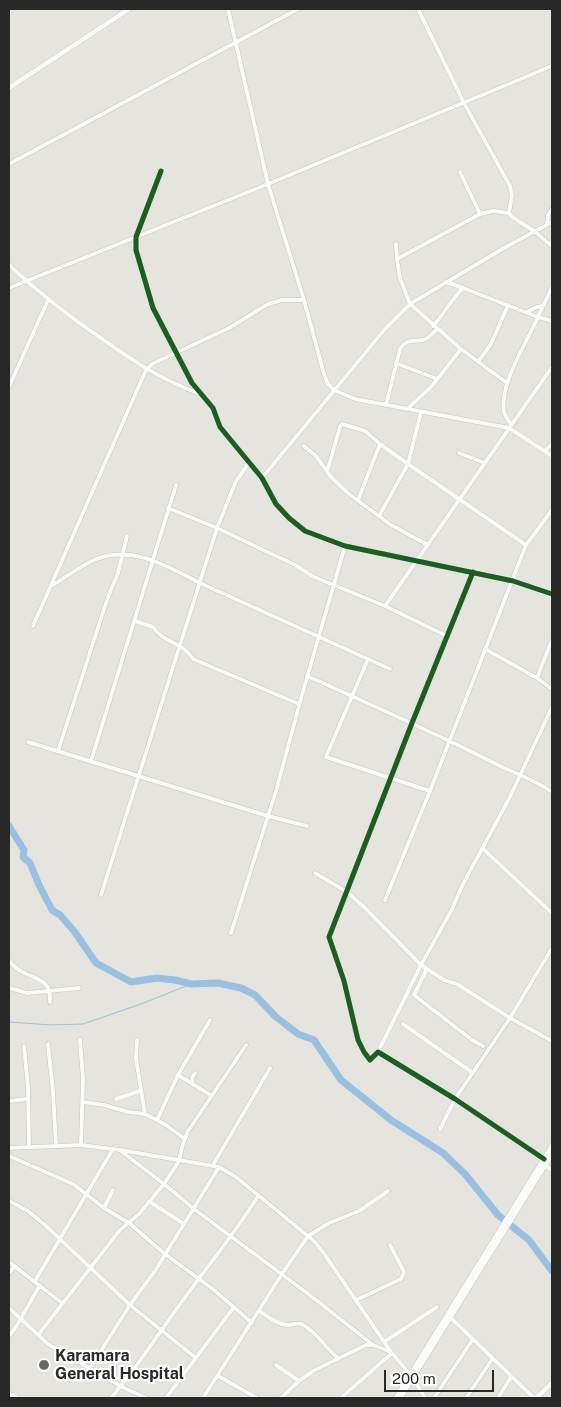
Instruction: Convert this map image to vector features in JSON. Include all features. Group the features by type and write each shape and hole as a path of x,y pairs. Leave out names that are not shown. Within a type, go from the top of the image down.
{"main road":[{"path":"400,1398 514,1212 552,1146"},
{"path":"543,1163 552,1154"},
{"path":"396,1398 451,1318 494,1244"},
{"path":"9,1394 16,1398"}],"street":[{"path":"9,88 129,9"},
{"path":"228,9 268,184 328,384 334,390 355,399 421,412 511,426"},
{"path":"9,164 298,9"},
{"path":"418,9 464,103 510,186 512,195 509,213"},
{"path":"9,288 268,184 552,66"},
{"path":"161,171 136,237 136,250 153,308 192,383 213,408 220,427 262,478 276,504 289,518 306,531 345,546 512,581 552,594"},
{"path":"460,172 480,214"},
{"path":"546,225 548,215 552,210"},
{"path":"396,259 480,214 493,211 509,213 552,246"},
{"path":"262,478 385,330 410,304 445,282 552,222"},
{"path":"396,244 396,259 400,278 410,304 460,349 507,383"},
{"path":"9,265 48,300 146,370 180,387 201,394"},
{"path":"445,282 552,321"},
{"path":"552,287 507,383 503,410 511,426 552,456"},
{"path":"386,405 400,349 404,343 412,340 423,340 435,328 455,295 463,288"},
{"path":"9,388 48,300"},
{"path":"33,626 146,370 152,364 229,328 268,304 282,300 304,300"},
{"path":"478,362 491,344 508,305"},
{"path":"527,312 543,306"},
{"path":"407,409 431,387 460,349"},
{"path":"396,363 437,379"},
{"path":"385,606 552,367"},
{"path":"379,516 408,464 421,412"},
{"path":"327,472 340,427 342,424 347,424 365,432 526,546"},
{"path":"358,500 380,444"},
{"path":"545,451 552,444"},
{"path":"304,446 316,456 331,477 358,500 391,525 428,545"},
{"path":"459,454 485,463"},
{"path":"101,895 217,528 236,481 249,462"},
{"path":"91,761 176,485"},
{"path":"168,508 217,528 314,576 385,606 447,636"},
{"path":"385,900 526,546 552,510"},
{"path":"58,751 102,614 118,573 127,536"},
{"path":"230,933 268,816 345,546"},
{"path":"51,586 93,561 109,556 123,554 153,560 390,669"},
{"path":"473,572 329,937 344,981 358,1040 370,1060 378,1052 464,882 484,850 552,707"},
{"path":"135,621 153,627 159,636 180,646 191,654 193,658 299,704"},
{"path":"537,678 551,642"},
{"path":"485,649 537,678 552,689"},
{"path":"368,659 326,757 430,790"},
{"path":"307,676 449,740 543,785 552,792"},
{"path":"28,742 268,816 307,826"},
{"path":"484,850 552,912"},
{"path":"315,873 347,892 426,969 478,996 510,1018 552,1042"},
{"path":"440,1128 455,1099 510,1018 552,948"},
{"path":"9,960 19,971 38,978 48,986 50,1002"},
{"path":"426,969 414,995 472,1040 483,1046"},
{"path":"9,988 27,993 79,988"},
{"path":"157,1120 178,1075 210,1020"},
{"path":"403,1024 473,1073"},
{"path":"80,1040 83,1079 81,1145"},
{"path":"137,1040 136,1059 145,1114"},
{"path":"48,1044 56,1146"},
{"path":"38,1335 120,1230 150,1202 164,1184 180,1161 188,1131 246,1045"},
{"path":"24,1046 28,1087 29,1147"},
{"path":"378,1052 455,1099 552,1170"},
{"path":"213,1165 270,1068"},
{"path":"192,1083 195,1072"},
{"path":"178,1075 212,1096"},
{"path":"116,1099 140,1091"},
{"path":"9,1101 28,1098"},
{"path":"83,1102 145,1114 185,1139"},
{"path":"9,1148 81,1145 213,1165 236,1177 308,1236 326,1255 391,1353 412,1377 425,1398"},
{"path":"36,1282 59,1239 113,1150"},
{"path":"120,1150 194,1209 351,1326 373,1346"},
{"path":"9,1156 73,1184 104,1208 129,1223 252,1323"},
{"path":"90,1368 130,1305 166,1254 219,1167"},
{"path":"104,1208 113,1190"},
{"path":"203,1398 308,1236 329,1223 359,1211 388,1191"},
{"path":"111,1398 122,1386 258,1196"},
{"path":"9,1201 28,1211 45,1225 130,1305 196,1358"},
{"path":"150,1202 184,1224"},
{"path":"356,1300 401,1279 403,1276 404,1272 390,1246"},
{"path":"9,1262 62,1303"},
{"path":"9,1273 14,1266"},
{"path":"9,1336 40,1285"},
{"path":"166,1398 234,1307"},
{"path":"384,1342 437,1307"},
{"path":"9,1308 48,1344 146,1398"},
{"path":"258,1311 287,1325 303,1324 338,1358"},
{"path":"451,1318 535,1398 552,1383"},
{"path":"434,1398 473,1339"},
{"path":"281,1398 299,1381 338,1358 366,1345 391,1353"},
{"path":"342,1398 391,1353"},
{"path":"466,1398 493,1358"},
{"path":"276,1365 299,1381"},
{"path":"218,1376 257,1398"},
{"path":"498,1398 512,1377"}],"waterway":[{"path":"9,826 24,850 23,857 30,863 52,910 60,915 74,931 96,963 131,982 157,978 191,984 218,983 241,988 255,995 276,1017 298,1034 314,1040 341,1080 391,1120 443,1153 465,1174 498,1215 529,1240 552,1271"},
{"path":"9,1022 51,1025 83,1024 191,984"}],"cycle path":[{"path":"161,171 136,237 136,250 153,308 192,383 213,408 220,427 262,478 276,504 305,531 345,546 513,581 552,594"},
{"path":"473,572 329,937 344,981 358,1040 370,1060 378,1052 455,1099 544,1159"}],"place":[{"name":"Karamara General Hospital","path":"44,1365"}]}
